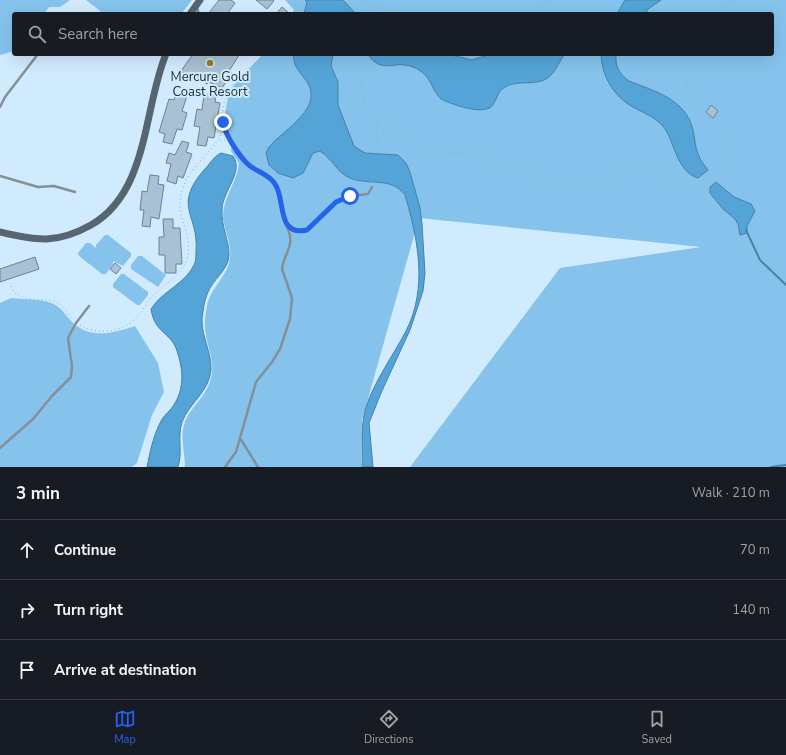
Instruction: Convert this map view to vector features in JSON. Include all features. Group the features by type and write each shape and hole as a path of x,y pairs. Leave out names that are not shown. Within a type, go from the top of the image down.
{"street":[{"path":"191,12 198,3"},
{"path":"0,232 40,239 67,236 96,222 110,211 122,196 136,166 165,56"}],"lane":[{"path":"0,107 5,97 36,56"},
{"path":"232,142 250,166 275,183 279,191 284,221 291,237 290,248 282,269 292,298 290,319 280,349 256,382 236,452"},
{"path":"0,176 38,187 54,186 75,192"},
{"path":"284,221 296,230 307,230 336,202 350,196 368,194 372,186"},
{"path":"0,448 33,419 52,396 71,377 72,366 68,342 69,334 76,322 89,306"},
{"path":"240,438 245,449 258,466"},
{"path":"225,467 240,448 245,449"}],"path":[{"path":"295,0 297,12"},
{"path":"361,0 372,7 390,12"},
{"path":"535,12 549,0"},
{"path":"723,12 732,0"},
{"path":"232,142 224,128 222,113 228,90 240,75 265,56"},
{"path":"361,85 367,73 363,68 358,72 364,102 368,112 376,120 429,154 466,152 487,163 517,164 545,181 554,181 567,178 586,180 608,178 617,175 636,164 644,164 652,167 678,188 688,190 704,183 732,160 734,156 734,150 730,142 697,106 687,90 687,84 702,56"},
{"path":"372,186 377,141 376,120"},
{"path":"11,286 17,295 26,299 59,303 76,322 95,331 117,330 128,324 137,317 154,294 173,280 187,260 189,249 180,209 180,196 184,184 191,173 218,141 224,128"},
{"path":"377,141 384,133 394,132"},
{"path":"218,141 224,139 232,142"},
{"path":"290,248 299,236 307,230"}],"shaded area":[{"path":"0,0 70,0 60,7 49,7 45,12 12,12 12,52 0,55"},
{"path":"86,0 192,0 183,12 101,12"},
{"path":"285,0 786,0 786,467 410,467 560,268 701,247 419,218 362,420 361,467 185,467 183,440 184,425 186,419 206,391 212,373 212,362 205,328 207,306 212,293 229,264 230,257 230,246 224,225 223,215 239,163 231,151 232,142 225,127 225,113 228,97 233,86 261,56 774,56 774,12 293,12 294,10"},
{"path":"305,0 343,0 354,12 304,12 307,2"},
{"path":"625,0 661,0 646,12 618,12"},
{"path":"333,56 331,66 338,82 338,105 354,146 365,153 398,155 406,163 410,172 420,208 425,273 423,291 410,330 369,423 373,467 362,467 362,429 364,414 374,388 406,331 413,315 419,281 419,263 414,229 405,195 399,189 386,183 357,180 345,176 328,157 320,151 313,153 303,173 293,178 278,173 269,165 266,153 269,147 301,117 311,99 310,89 296,67 294,57"},
{"path":"370,56 455,56 472,60 485,56 564,56 549,77 539,82 516,83 505,87 500,91 491,107 480,110 459,106 441,99 426,76 417,69 404,65 388,66 377,64"},
{"path":"601,56 616,56 616,62 620,73 629,81 668,98 684,111 693,130 699,156 708,170 698,178 682,166 665,129 653,118 626,102 614,91 606,78"},
{"path":"221,153 233,156 236,162 236,168 235,175 223,202 222,209 223,222 229,249 227,264 207,293 202,319 202,326 211,363 211,370 207,385 189,409 182,422 178,467 147,467 158,428 162,419 175,403 182,383 178,354 172,341 156,324 151,309 156,302 186,276 195,263 196,238 189,210 188,202 190,193 204,170"},
{"path":"716,182 734,197 751,204 755,211 747,226 747,233 740,235 738,224 735,219 723,209 710,193 710,187"},
{"path":"105,235 108,235 131,253 131,256 123,266 113,261 113,264 106,274 102,274 79,256 78,253 86,243 90,243 96,248 96,245"},
{"path":"138,256 142,256 166,275 158,287 131,269 131,265"},
{"path":"121,274 124,274 148,292 148,295 140,305 137,305 113,287 113,284"},
{"path":"11,298 41,300 52,303 79,328 94,333 110,333 135,326 158,363 164,392 152,415 137,463 132,467 0,467 0,303"}],"building":[{"path":"219,0 231,0 235,3 228,12 210,12"},
{"path":"256,0 273,0 274,1 267,9"},
{"path":"282,7 288,12 278,12"},
{"name":"Mercure Gold Coast Resort","path":"192,56 238,56 229,71 232,73 222,88 209,82 207,84 196,77 194,80 181,71"},
{"path":"176,93 187,96 182,111 187,113 182,130 177,129 172,144 163,142 165,134 159,132 169,99 174,100"},
{"path":"204,94 216,95 215,102 220,103 214,138 208,137 206,146 197,145 200,127 194,126 197,109 202,110"},
{"path":"711,105 718,111 713,118 706,112"},
{"path":"182,141 189,143 186,152 192,154 183,178 178,176 176,184 167,181 171,164 166,163 169,153 175,155"},
{"path":"150,175 159,176 158,184 164,185 159,219 151,217 150,227 142,226 144,210 140,210 142,191 147,192"},
{"path":"163,219 173,219 173,228 180,228 182,264 176,264 176,273 165,273 165,255 159,255 159,237 164,237"},
{"path":"35,257 39,269 0,282 0,269"},
{"path":"115,263 121,268 116,274 110,269"}],"waterway":[{"path":"746,230 760,260 786,285"},
{"path":"771,467 786,465"}],"place":[{"name":"Mercure Gold Coast Resort","path":"210,63"}],"route":[{"path":"223,122 227,136 243,158 250,166 269,177 275,183 279,191 284,221 290,227 296,230 307,230 315,224 336,202 350,196"}]}
